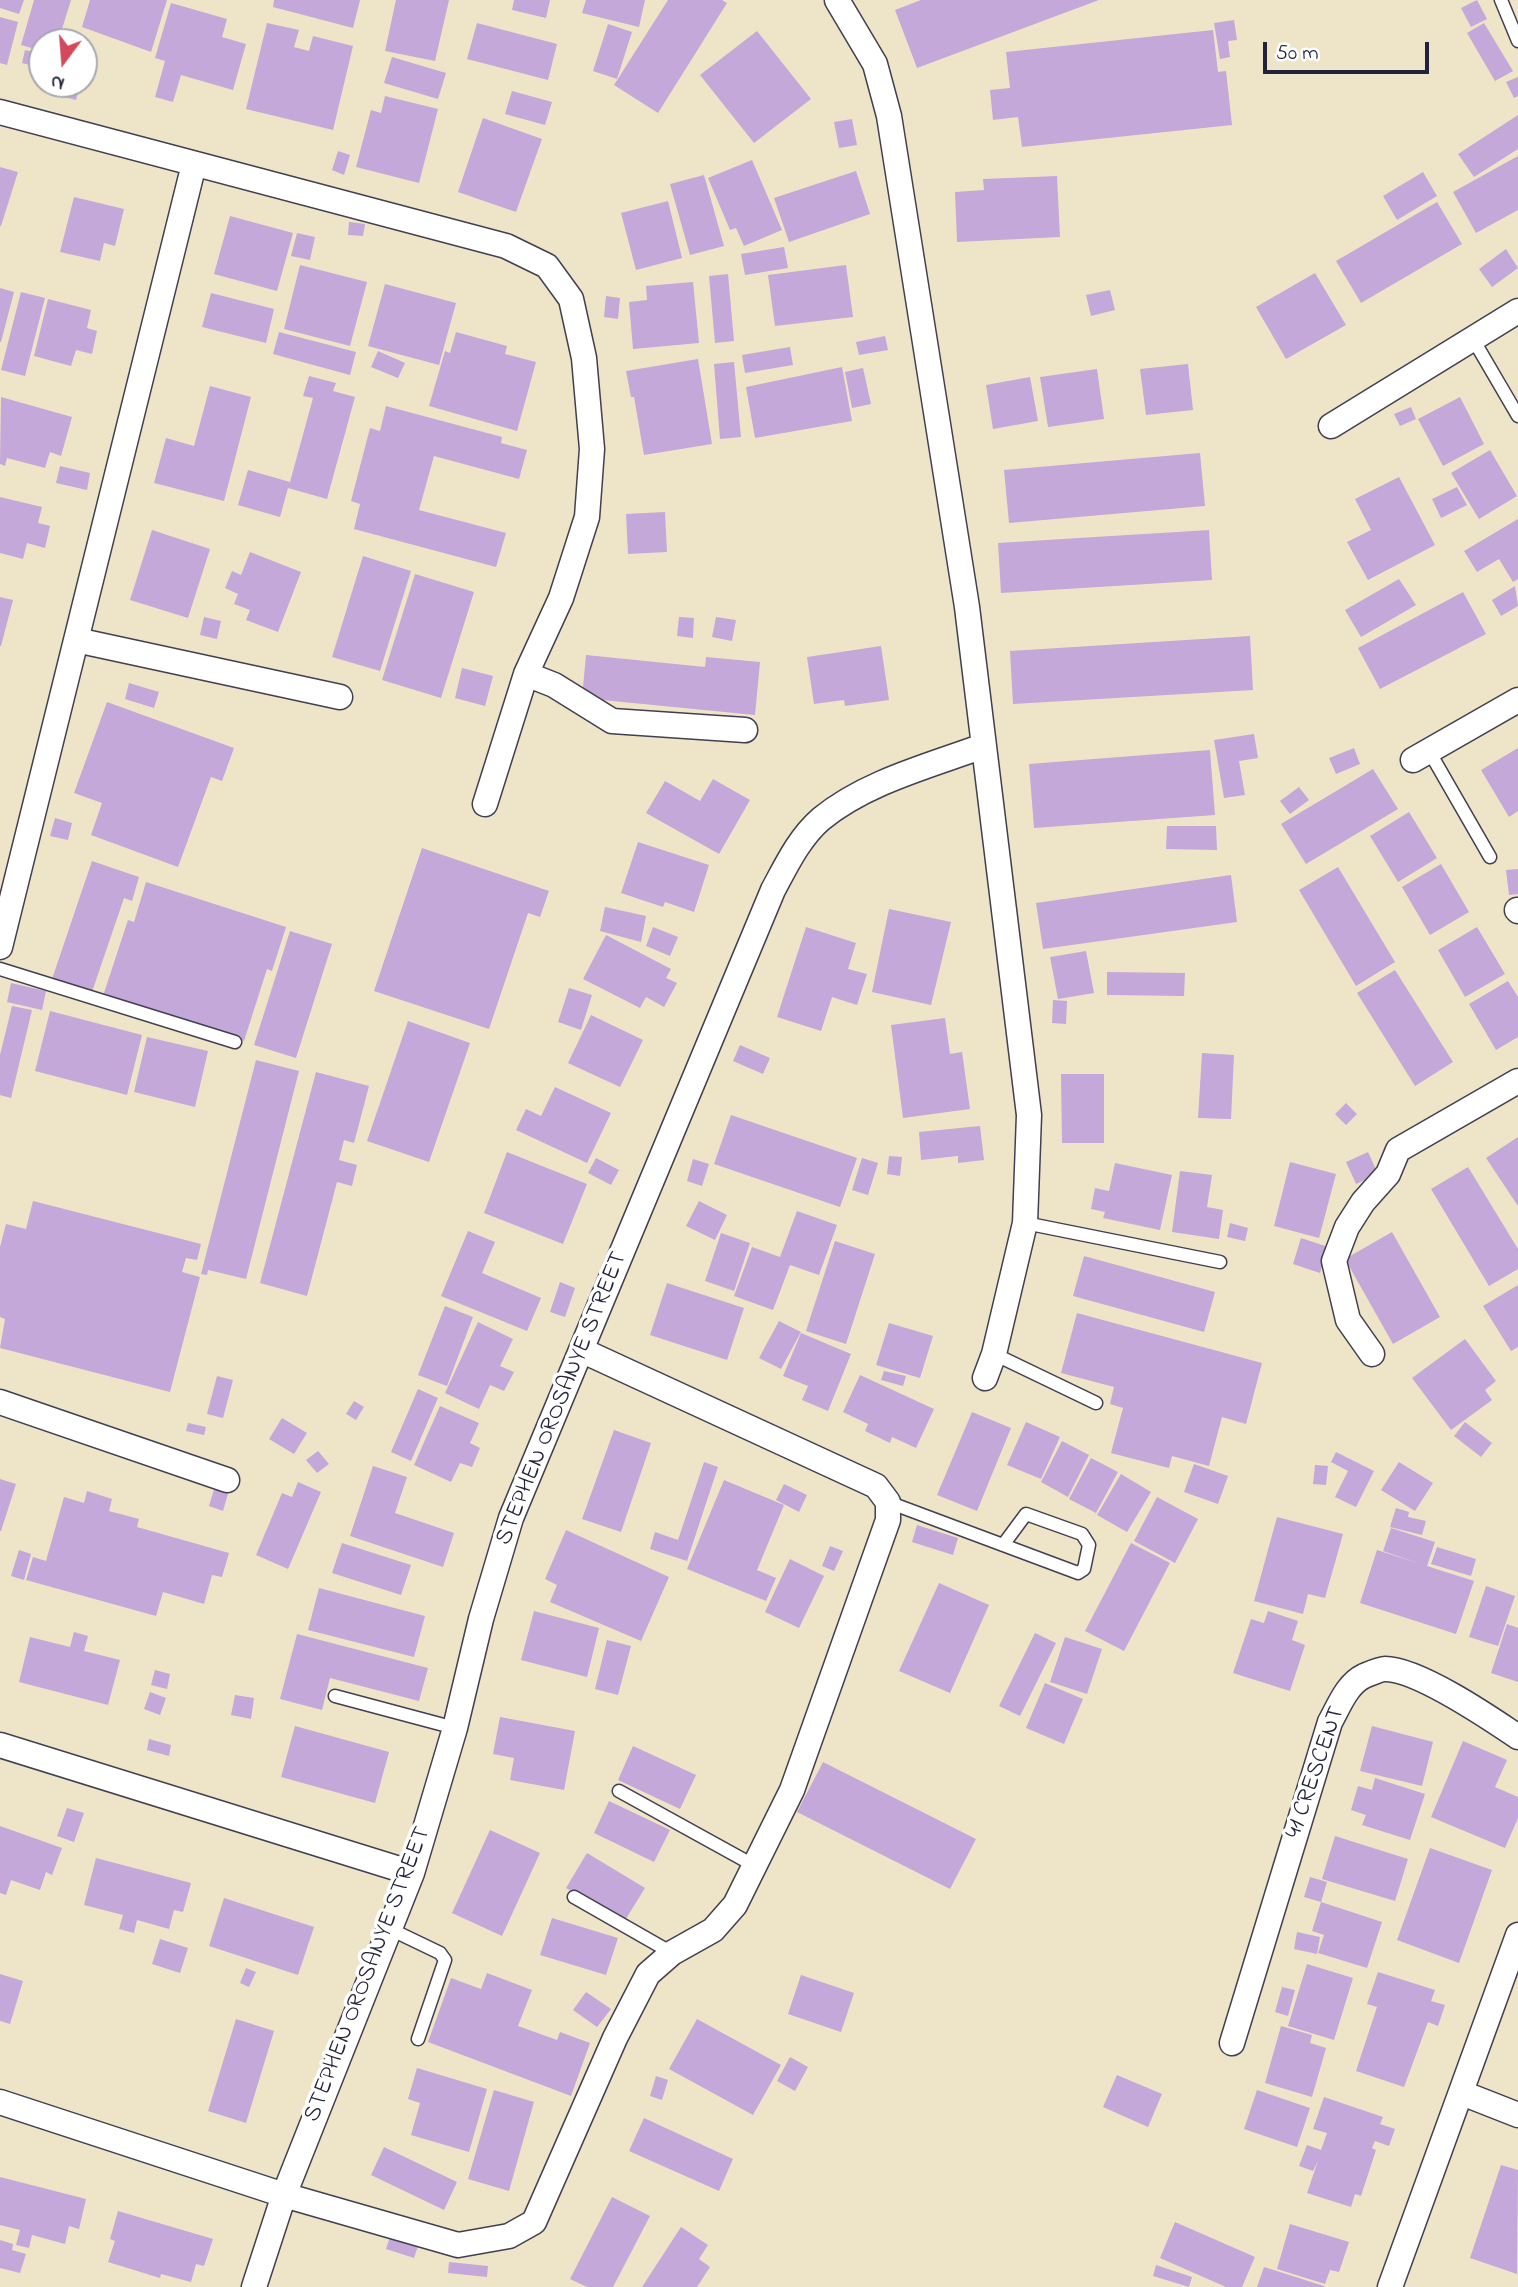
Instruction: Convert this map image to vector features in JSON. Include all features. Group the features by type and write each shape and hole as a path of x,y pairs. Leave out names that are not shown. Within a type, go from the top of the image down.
{"street":[{"path":"837,0 875,64 889,117 967,607 1029,1115 1025,1223 994,1354 985,1378"},
{"path":"0,112 506,246 547,266 571,299 584,358 592,449 587,517 561,597 526,674 485,804"},
{"path":"0,947 194,164"},
{"path":"1331,426 1518,312"},
{"path":"76,640 341,697"},
{"path":"526,674 554,685 612,720 745,730"},
{"path":"1421,755 1518,700"},
{"name":"STEPHEN OROSANYE STREET","path":"254,2287 284,2195 412,1873 456,1728 481,1619 511,1518 773,890 794,850 820,820 871,788 983,746"},
{"path":"1372,1354 1348,1320 1334,1261 1347,1227 1363,1202 1388,1174 1398,1150 1518,1081"},
{"path":"0,2102 284,2195 458,2245 509,2236 534,2222 615,2038 648,1974 672,1953 713,1930 735,1905 755,1866 792,1790 888,1520 888,1502 876,1486 581,1350"},
{"path":"0,1402 227,1480"},
{"name":"41 CRESCENT","path":"1232,2043 1330,1722 1348,1690 1363,1676 1385,1669 1421,1680 1484,1714 1518,1737"},
{"path":"0,1745 412,1873"},
{"path":"1390,2287 1518,1935"},
{"path":"1462,2093 1518,2115"}],"lane":[{"path":"1500,0 1518,41"},
{"path":"1473,339 1518,416"},
{"path":"1421,755 1490,857"},
{"path":"0,969 235,1042"},
{"path":"1025,1223 1220,1262"},
{"path":"994,1354 1096,1402"},
{"path":"888,1502 1003,1545 1079,1573 1086,1564 1089,1545 1082,1535 1032,1514 1021,1517 1003,1545"},
{"path":"335,1696 456,1728"},
{"path":"619,1791 755,1866"},
{"path":"574,1897 672,1953"},
{"path":"390,1929 440,1953 445,1960 418,2039"}],"building":[{"path":"0,0 24,0 19,14 0,8"},
{"path":"34,0 71,0 62,28 28,28 28,47 21,45"},
{"path":"90,0 167,0 151,52 98,33 98,28 82,27"},
{"path":"274,0 360,0 353,28 273,7"},
{"path":"396,0 449,0 435,61 385,51"},
{"path":"514,0 550,0 546,18 512,10"},
{"path":"586,0 645,0 639,27 582,13"},
{"path":"668,0 722,0 727,3 658,113 614,85"},
{"path":"921,0 1099,0 917,68 895,10"},
{"path":"1477,0 1487,19 1471,27 1461,8"},
{"path":"171,3 227,19 222,37 246,44 233,90 181,75 173,102 155,97 165,61 155,58"},
{"path":"0,17 18,22 7,65 0,63"},
{"path":"1234,20 1237,40 1228,41 1230,57 1220,59 1214,23"},
{"path":"267,23 299,30 294,47 309,51 313,36 353,46 333,130 246,109"},
{"path":"477,23 557,44 548,80 467,59"},
{"path":"1484,23 1513,71 1495,81 1467,33"},
{"path":"608,24 632,32 617,79 593,71"},
{"path":"1213,30 1218,72 1226,71 1232,125 1022,147 1018,117 993,120 990,90 1010,88 1006,52"},
{"path":"757,31 811,99 754,143 700,75"},
{"path":"25,50 28,51 28,64 22,63"},
{"path":"392,57 446,73 438,99 384,83"},
{"path":"1518,77 1518,96 1514,98 1506,82"},
{"path":"512,91 552,102 545,125 505,114"},
{"path":"385,96 438,109 419,183 356,167 371,110 381,113"},
{"path":"1518,115 1518,149 1474,177 1458,154"},
{"path":"483,118 542,139 516,212 458,192"},
{"path":"852,119 857,145 839,148 834,122"},
{"path":"338,151 350,155 344,175 332,170"},
{"path":"1518,156 1518,210 1476,233 1453,192"},
{"path":"752,160 782,230 744,246 736,228 730,230 708,178"},
{"path":"0,167 18,172 1,226 0,226"},
{"path":"856,171 870,214 789,242 774,198"},
{"path":"1423,172 1437,196 1397,220 1383,196"},
{"path":"704,175 724,246 690,255 670,184"},
{"path":"1057,176 1060,237 957,242 955,192 984,190 983,179"},
{"path":"74,197 124,209 115,246 104,243 100,261 60,252"},
{"path":"668,201 682,258 636,270 621,213"},
{"path":"1437,202 1462,244 1361,303 1336,261"},
{"path":"230,216 293,233 277,291 214,274"},
{"path":"349,222 365,224 363,236 348,235"},
{"path":"297,233 315,237 310,260 291,256"},
{"path":"784,247 788,268 745,275 741,254"},
{"path":"1506,249 1518,268 1492,287 1479,269"},
{"path":"300,265 367,282 350,346 284,329"},
{"path":"846,265 853,317 775,326 768,275"},
{"path":"1315,273 1346,325 1286,359 1256,307"},
{"path":"728,274 734,341 715,343 709,276"},
{"path":"693,282 699,343 633,349 629,302 647,300 646,286"},
{"path":"385,284 456,303 439,365 368,346"},
{"path":"0,288 14,292 1,342 0,342"},
{"path":"1110,290 1115,310 1091,316 1086,295"},
{"path":"21,292 45,298 25,376 1,370"},
{"path":"211,293 274,309 266,343 202,327"},
{"path":"606,296 620,298 618,319 604,317"},
{"path":"48,299 91,310 87,328 97,331 92,354 76,350 71,366 34,356"},
{"path":"279,332 356,352 350,375 273,354"},
{"path":"456,332 507,346 505,354 536,362 517,431 429,406 445,351 450,353"},
{"path":"885,336 888,350 859,355 856,342"},
{"path":"790,347 793,365 745,373 742,355"},
{"path":"378,351 405,363 398,378 371,367"},
{"path":"698,359 712,444 644,455 634,397 631,397 626,371"},
{"path":"734,362 741,437 720,439 714,364"},
{"path":"1188,364 1193,410 1146,415 1140,369"},
{"path":"842,367 852,421 755,438 746,387"},
{"path":"863,368 871,404 852,408 845,372"},
{"path":"1097,369 1104,419 1048,427 1040,377"},
{"path":"309,376 336,383 333,391 355,397 327,499 288,488 280,517 238,505 248,470 290,482 313,398 303,396"},
{"path":"1030,377 1038,421 993,429 986,385"},
{"path":"210,386 251,397 224,501 154,483 166,438 194,446"},
{"path":"1,397 72,417 61,456 50,452 45,468 7,458 5,466 0,464"},
{"path":"1460,397 1484,444 1443,466 1418,419"},
{"path":"386,406 502,437 501,443 527,450 519,479 434,456 419,510 506,533 496,567 354,529 360,504 351,501 370,428 380,431"},
{"path":"1411,407 1416,419 1400,426 1394,414"},
{"path":"1490,450 1517,496 1479,519 1451,473"},
{"path":"1200,453 1205,506 1009,523 1004,470"},
{"path":"60,466 90,473 87,490 56,483"},
{"path":"1399,477 1435,545 1368,580 1347,542 1371,530 1355,499"},
{"path":"1457,487 1467,505 1441,518 1432,499"},
{"path":"0,497 42,507 38,523 50,526 45,548 27,543 23,559 0,553"},
{"path":"665,512 667,552 628,554 626,514"},
{"path":"1518,519 1518,579 1513,582 1499,559 1477,572 1464,551"},
{"path":"152,530 210,549 188,618 130,600"},
{"path":"1209,530 1212,580 1001,593 998,543"},
{"path":"250,552 301,572 278,632 246,620 250,610 234,604 238,594 225,588 232,571 241,575"},
{"path":"363,556 411,571 380,671 332,657"},
{"path":"415,574 474,592 441,698 382,680"},
{"path":"1399,579 1416,605 1361,637 1345,610"},
{"path":"1515,586 1518,606 1501,616 1492,600"},
{"path":"1463,592 1486,634 1380,689 1358,648"},
{"path":"0,597 13,600 1,646 0,646"},
{"path":"204,617 221,621 217,639 200,635"},
{"path":"679,617 694,618 693,638 677,636"},
{"path":"716,617 736,620 732,641 712,637"},
{"path":"1250,636 1253,690 1013,704 1010,651"},
{"path":"881,646 889,700 845,706 844,700 814,704 807,657"},
{"path":"586,655 705,667 706,657 760,662 755,715 582,698"},
{"path":"462,668 493,676 485,706 455,698"},
{"path":"129,683 159,692 154,708 125,699"},
{"path":"107,702 234,748 222,781 211,777 178,867 91,835 102,803 74,793"},
{"path":"1254,734 1258,758 1239,761 1245,795 1224,798 1214,740"},
{"path":"1354,748 1360,764 1336,774 1329,758"},
{"path":"1518,748 1518,811 1509,817 1481,770"},
{"path":"1210,750 1215,815 1034,828 1029,764"},
{"path":"1373,769 1398,809 1306,864 1281,824"},
{"path":"713,779 750,800 719,854 646,813 665,781 700,801"},
{"path":"1299,787 1309,800 1290,814 1280,801"},
{"path":"1409,812 1437,858 1398,882 1370,836"},
{"path":"55,818 72,823 68,840 50,836"},
{"path":"1167,826 1216,826 1217,850 1166,849"},
{"path":"638,842 709,865 694,912 665,902 663,907 621,893"},
{"path":"422,848 549,891 540,917 528,913 489,1029 374,991"},
{"path":"92,861 139,877 132,901 124,898 92,992 52,979"},
{"path":"1441,864 1469,912 1430,935 1402,887"},
{"path":"1338,867 1395,962 1356,986 1299,890"},
{"path":"1518,869 1518,894 1509,895 1506,870"},
{"path":"1231,875 1237,922 1043,949 1036,903"},
{"path":"146,882 286,927 272,971 267,969 244,1041 103,996 128,920 134,922"},
{"path":"605,907 646,916 641,942 600,931"},
{"path":"889,909 951,922 931,1005 872,992"},
{"path":"653,927 678,937 670,956 646,946"},
{"path":"806,927 856,943 848,969 867,974 857,1005 832,997 821,1031 777,1017"},
{"path":"1477,927 1505,974 1465,997 1438,950"},
{"path":"290,931 332,944 296,1058 254,1045"},
{"path":"606,935 671,969 666,978 677,983 664,1007 646,997 640,1008 583,979"},
{"path":"1086,951 1094,993 1058,999 1050,957"},
{"path":"1395,970 1453,1062 1415,1086 1357,993"},
{"path":"1107,972 1185,973 1184,996 1107,995"},
{"path":"1508,981 1518,997 1518,1037 1496,1050 1469,1004"},
{"path":"11,983 46,991 42,1010 7,1002"},
{"path":"569,988 592,995 581,1030 558,1022"},
{"path":"1053,1000 1067,1001 1066,1024 1052,1023"},
{"path":"12,1006 32,1010 11,1098 0,1095 0,1055"},
{"path":"50,1011 142,1035 127,1095 35,1071"},
{"path":"591,1015 643,1040 620,1087 568,1063"},
{"path":"945,1018 950,1054 962,1052 970,1109 903,1118 891,1025"},
{"path":"408,1021 470,1043 429,1162 367,1141"},
{"path":"147,1037 208,1051 195,1107 134,1092"},
{"path":"740,1045 770,1058 763,1074 733,1061"},
{"path":"1202,1053 1234,1055 1231,1119 1198,1118"},
{"path":"256,1060 299,1071 246,1279 208,1270 207,1275 201,1274"},
{"path":"316,1072 369,1086 354,1143 344,1140 339,1160 357,1165 352,1186 337,1182 307,1296 260,1283"},
{"path":"1061,1074 1104,1074 1104,1143 1062,1143"},
{"path":"555,1087 611,1113 587,1163 516,1130 526,1109 541,1116"},
{"path":"1346,1103 1357,1114 1346,1125 1335,1114"},
{"path":"731,1115 857,1158 840,1207 714,1164"},
{"path":"980,1126 984,1160 958,1163 958,1156 921,1160 919,1132"},
{"path":"1518,1137 1518,1206 1486,1158"},
{"path":"507,1152 587,1184 563,1244 484,1213"},
{"path":"1368,1152 1378,1174 1356,1184 1346,1162"},
{"path":"889,1156 902,1157 900,1176 887,1174"},
{"path":"596,1158 619,1170 611,1185 588,1173"},
{"path":"862,1158 878,1163 868,1195 852,1190"},
{"path":"693,1159 709,1164 702,1186 687,1181"},
{"path":"1290,1162 1336,1174 1319,1238 1274,1226"},
{"path":"1115,1163 1172,1175 1160,1230 1103,1218 1105,1212 1091,1209 1095,1188 1109,1191"},
{"path":"1468,1167 1518,1249 1518,1269 1489,1286 1431,1189"},
{"path":"1180,1171 1212,1175 1207,1207 1223,1210 1219,1239 1172,1232"},
{"path":"33,1201 201,1244 197,1260 186,1258 182,1272 200,1277 170,1392 0,1348 5,1319 0,1317 0,1247 6,1224 26,1229"},
{"path":"699,1201 727,1215 715,1240 686,1226"},
{"path":"797,1211 837,1225 819,1275 790,1265 773,1310 734,1296 752,1247 780,1257"},
{"path":"1230,1223 1248,1228 1245,1241 1227,1237"},
{"path":"468,1231 495,1242 482,1273 541,1298 527,1331 441,1296"},
{"path":"1392,1232 1440,1317 1393,1344 1345,1259"},
{"path":"721,1233 750,1243 734,1291 705,1281"},
{"path":"1301,1238 1328,1247 1320,1273 1293,1264"},
{"path":"835,1241 875,1254 846,1344 806,1331"},
{"path":"1084,1256 1215,1292 1204,1332 1073,1296"},
{"path":"560,1282 575,1288 565,1317 550,1312"},
{"path":"667,1283 744,1308 727,1360 650,1335"},
{"path":"1518,1285 1518,1347 1511,1351 1483,1306"},
{"path":"445,1306 473,1317 447,1386 418,1375"},
{"path":"1077,1313 1262,1363 1246,1424 1222,1417 1209,1466 1172,1456 1169,1468 1111,1453 1123,1408 1110,1404 1114,1387 1061,1373"},
{"path":"779,1321 801,1332 781,1369 759,1358"},
{"path":"478,1322 513,1339 500,1366 514,1372 504,1391 490,1385 479,1409 445,1393"},
{"path":"889,1323 933,1336 920,1378 876,1365"},
{"path":"801,1333 851,1354 828,1411 802,1400 808,1386 783,1376"},
{"path":"1465,1339 1496,1381 1485,1390 1492,1400 1451,1430 1412,1378"},
{"path":"884,1371 906,1376 903,1386 881,1380"},
{"path":"860,1375 934,1409 916,1448 892,1437 890,1443 865,1431 868,1424 843,1412"},
{"path":"217,1376 233,1380 223,1418 207,1414"},
{"path":"418,1389 438,1398 411,1461 391,1452"},
{"path":"354,1401 364,1407 356,1420 346,1414"},
{"path":"440,1406 479,1423 470,1443 480,1448 472,1467 460,1463 451,1482 414,1465"},
{"path":"972,1412 1011,1428 977,1511 937,1495"},
{"path":"282,1418 307,1433 294,1454 269,1439"},
{"path":"1026,1422 1060,1437 1041,1479 1007,1465"},
{"path":"1465,1422 1492,1443 1481,1457 1454,1436"},
{"path":"188,1423 206,1427 204,1435 186,1431"},
{"path":"614,1430 651,1443 621,1532 582,1519"},
{"path":"1062,1441 1089,1455 1068,1497 1041,1482"},
{"path":"318,1451 329,1464 317,1473 306,1460"},
{"path":"1336,1452 1374,1471 1356,1507 1335,1497 1348,1471 1331,1462"},
{"path":"1091,1458 1118,1472 1096,1513 1069,1499"},
{"path":"704,1462 718,1467 687,1561 650,1549 655,1532 678,1540"},
{"path":"1399,1462 1433,1483 1415,1511 1381,1490"},
{"path":"1194,1464 1228,1476 1218,1504 1184,1492"},
{"path":"1315,1465 1328,1466 1326,1485 1313,1484"},
{"path":"373,1466 407,1477 395,1513 454,1533 443,1567 350,1536"},
{"path":"1121,1474 1151,1492 1127,1532 1097,1515"},
{"path":"0,1479 16,1484 1,1531 0,1531"},
{"path":"724,1480 784,1505 757,1570 776,1578 766,1601 687,1569"},
{"path":"298,1482 321,1492 288,1569 256,1555 282,1493 292,1497"},
{"path":"784,1484 807,1495 799,1512 776,1500"},
{"path":"215,1486 229,1490 223,1511 209,1506"},
{"path":"87,1491 112,1499 109,1511 139,1519 137,1527 229,1553 222,1577 212,1575 204,1604 163,1592 156,1616 26,1580 33,1557 46,1561 64,1497 84,1503"},
{"path":"1157,1497 1198,1519 1175,1563 1134,1541"},
{"path":"1396,1508 1409,1512 1408,1517 1426,1521 1422,1535 1390,1527"},
{"path":"1277,1517 1343,1534 1325,1598 1308,1594 1303,1614 1254,1601"},
{"path":"917,1525 958,1538 953,1555 912,1542"},
{"path":"1391,1528 1435,1542 1427,1566 1474,1581 1456,1634 1360,1603 1377,1550 1421,1564 1383,1551"},
{"path":"566,1530 669,1577 641,1641 550,1602 557,1585 545,1579"},
{"path":"342,1543 411,1565 401,1595 332,1573"},
{"path":"1131,1543 1170,1563 1124,1651 1085,1631"},
{"path":"830,1546 843,1551 834,1571 822,1566"},
{"path":"1437,1547 1476,1559 1471,1576 1431,1564"},
{"path":"19,1550 31,1554 24,1580 11,1576"},
{"path":"790,1559 824,1576 799,1628 765,1612"},
{"path":"939,1583 989,1605 950,1693 899,1671"},
{"path":"1486,1586 1515,1596 1498,1646 1469,1637"},
{"path":"319,1588 425,1616 414,1657 308,1630"},
{"path":"534,1611 599,1628 587,1677 521,1660"},
{"path":"1268,1611 1298,1621 1292,1640 1305,1645 1290,1691 1233,1673 1251,1619 1264,1623"},
{"path":"1507,1624 1518,1628 1518,1682 1491,1673"},
{"path":"74,1632 88,1636 84,1651 120,1660 108,1705 19,1682 30,1637 70,1647"},
{"path":"1035,1633 1056,1643 1020,1716 999,1706"},
{"path":"297,1634 428,1668 419,1701 330,1678 322,1710 280,1699"},
{"path":"1065,1637 1102,1649 1087,1694 1050,1682"},
{"path":"607,1640 631,1646 618,1695 595,1689"},
{"path":"155,1670 170,1674 167,1689 151,1685"},
{"path":"1045,1683 1083,1699 1064,1744 1026,1728"},
{"path":"150,1692 166,1698 160,1715 144,1709"},
{"path":"235,1695 254,1698 251,1719 231,1715"},
{"path":"500,1717 575,1731 564,1790 510,1780 514,1758 493,1754"},
{"path":"295,1726 389,1752 375,1803 281,1777"},
{"path":"1372,1726 1433,1742 1422,1786 1360,1771"},
{"path":"149,1739 171,1745 169,1756 147,1750"},
{"path":"1463,1741 1507,1760 1495,1787 1518,1797 1518,1818 1505,1848 1431,1817"},
{"path":"633,1746 696,1775 680,1809 618,1780"},
{"path":"823,1762 976,1839 950,1889 797,1812"},
{"path":"1375,1778 1425,1794 1410,1840 1362,1825 1366,1815 1351,1810 1358,1786 1372,1790"},
{"path":"609,1801 670,1830 654,1862 594,1833"},
{"path":"67,1808 84,1813 74,1842 57,1836"},
{"path":"0,1826 62,1848 52,1875 46,1872 40,1890 11,1880 6,1895 0,1893"},
{"path":"490,1830 540,1853 502,1936 452,1913"},
{"path":"1335,1836 1408,1859 1395,1901 1322,1879"},
{"path":"1430,1848 1492,1870 1459,1963 1397,1940"},
{"path":"587,1853 645,1888 624,1922 566,1888"},
{"path":"96,1858 191,1883 183,1912 174,1910 169,1929 137,1920 134,1933 119,1929 123,1915 84,1905"},
{"path":"1310,1877 1327,1882 1321,1902 1304,1897"},
{"path":"224,1898 314,1927 298,1975 209,1946"},
{"path":"1321,1902 1382,1922 1367,1968 1318,1953 1324,1935 1312,1931"},
{"path":"552,1918 618,1938 606,1975 540,1955"},
{"path":"1297,1932 1320,1937 1317,1954 1294,1949"},
{"path":"160,1939 188,1948 180,1973 152,1964"},
{"path":"1307,1964 1353,1978 1334,2040 1288,2026"},
{"path":"246,1968 256,1972 249,1987 240,1983"},
{"path":"1378,1972 1435,1990 1431,2001 1445,2005 1438,2026 1428,2022 1404,2087 1356,2071 1377,2007 1367,2004"},
{"path":"487,1973 532,1990 518,2026 557,2040 560,2032 590,2043 571,2096 428,2042 451,1978 481,1989"},
{"path":"0,1974 23,1981 10,2024 0,2021"},
{"path":"801,1975 854,1993 841,2032 788,2014"},
{"path":"1282,1987 1295,1990 1288,2016 1275,2012"},
{"path":"586,1992 611,2009 597,2027 573,2010"},
{"path":"236,2019 274,2031 246,2123 208,2111"},
{"path":"697,2019 781,2065 753,2115 669,2069"},
{"path":"1281,2026 1312,2035 1310,2043 1326,2048 1312,2097 1265,2083"},
{"path":"790,2057 808,2067 795,2091 777,2081"},
{"path":"417,2068 487,2089 469,2152 411,2135 420,2103 408,2099"},
{"path":"1117,2075 1162,2094 1148,2127 1103,2107"},
{"path":"656,2076 668,2080 662,2100 650,2096"},
{"path":"494,2090 534,2102 509,2191 468,2179"},
{"path":"1257,2090 1310,2108 1297,2147 1244,2129"},
{"path":"1324,2097 1383,2117 1380,2124 1395,2129 1389,2146 1375,2141 1372,2148 1376,2150 1361,2196 1355,2194 1351,2207 1307,2193 1318,2161 1313,2171 1299,2166 1307,2145 1321,2150 1327,2133 1313,2129"},
{"path":"644,2118 733,2159 719,2191 629,2151"},
{"path":"384,2147 457,2182 444,2210 371,2175"},
{"path":"1501,2165 1518,2170 1517,2274 1470,2258"},
{"path":"0,2177 86,2199 79,2229 69,2226 65,2244 32,2235 29,2248 16,2245 20,2230 0,2225"},
{"path":"612,2197 650,2216 613,2287 587,2287 570,2279"},
{"path":"118,2211 213,2239 204,2266 196,2264 191,2282 161,2274 160,2278 108,2262 115,2241 110,2239"},
{"path":"1175,2222 1255,2257 1242,2287 1226,2287 1160,2258"},
{"path":"1290,2224 1349,2242 1339,2272 1330,2270 1325,2284 1277,2269"},
{"path":"681,2227 708,2245 699,2259 710,2267 697,2287 642,2287"},
{"path":"390,2237 418,2246 414,2258 386,2249"},
{"path":"0,2240 13,2244 12,2250 26,2254 20,2273 0,2268"},
{"path":"449,2262 488,2266 487,2277 448,2273"},
{"path":"1156,2265 1192,2277 1189,2287 1153,2276"},
{"path":"1264,2267 1324,2286 1324,2287 1257,2287"}]}
